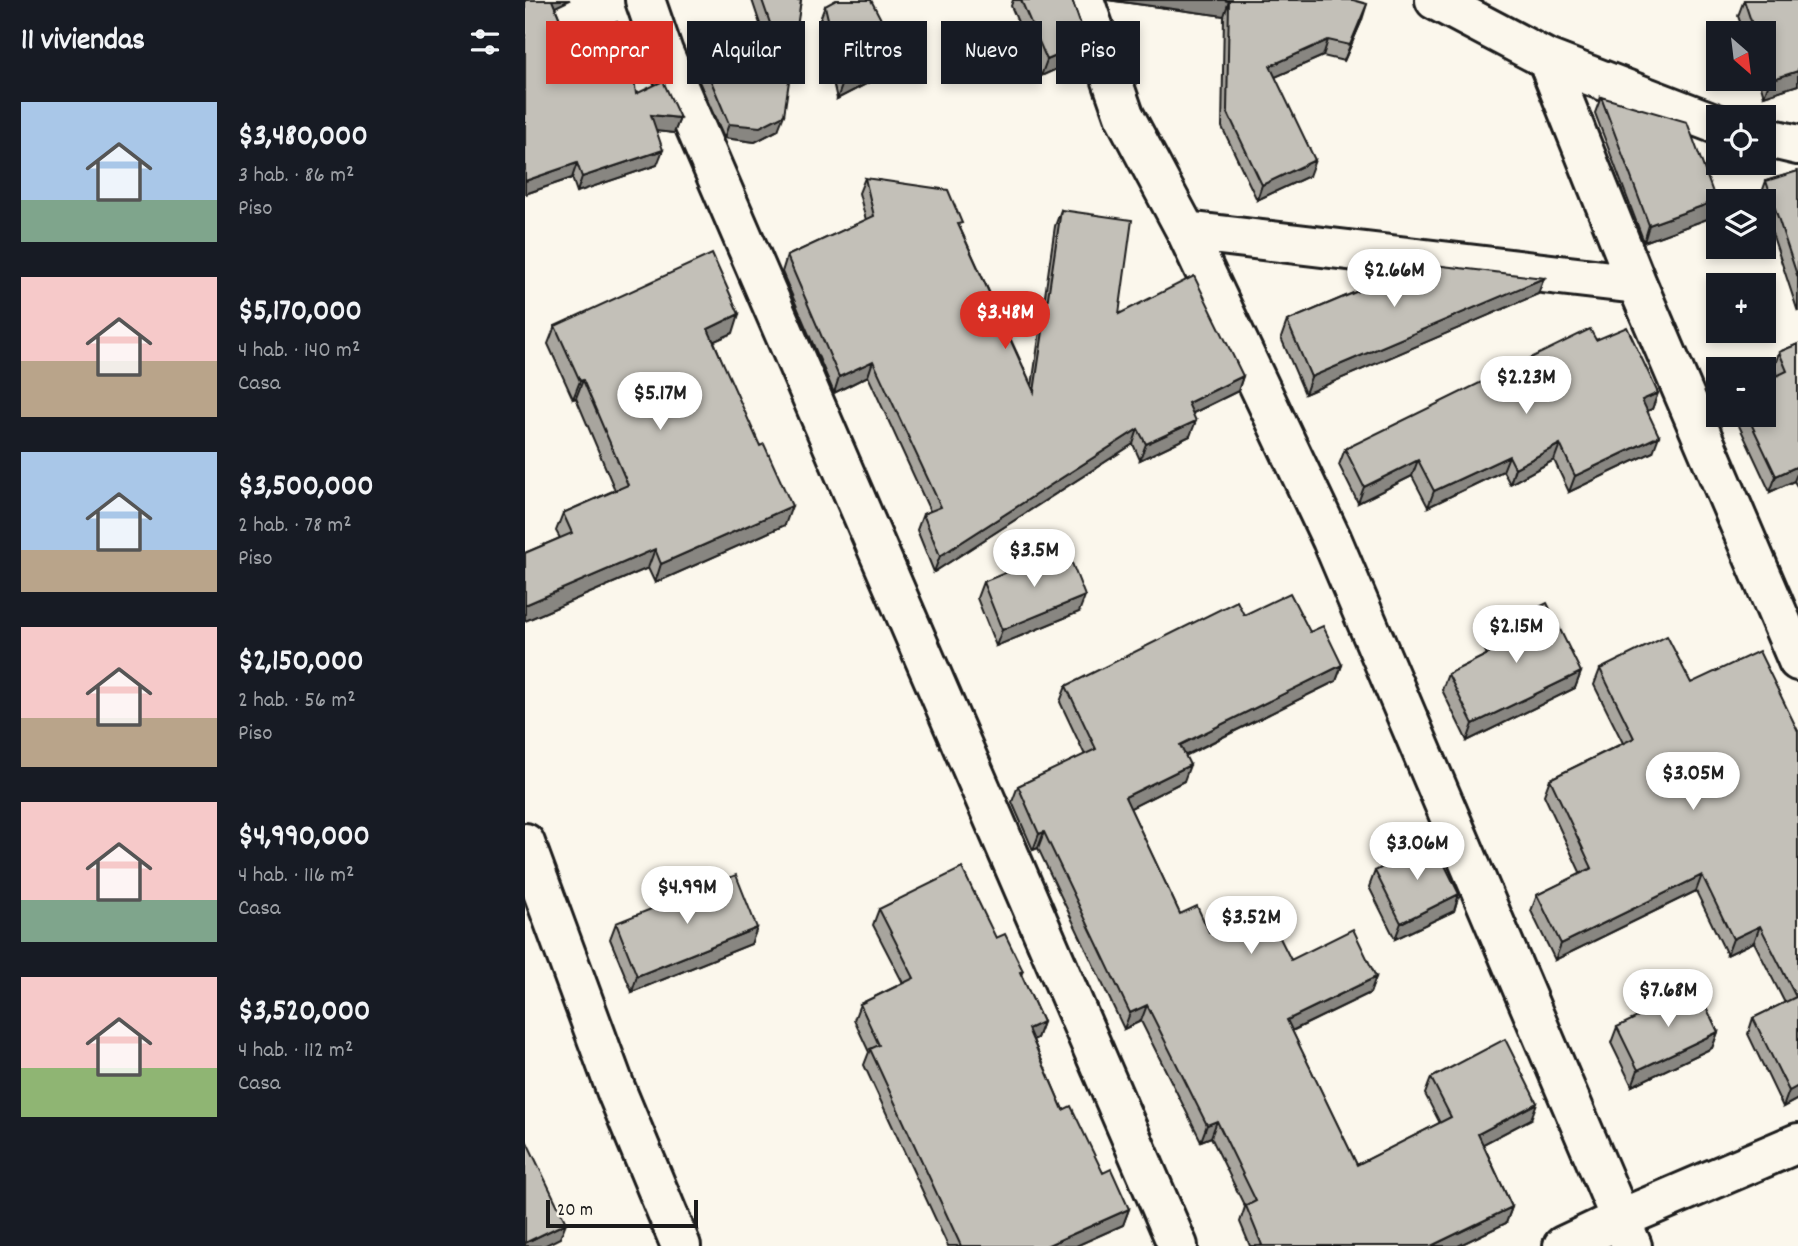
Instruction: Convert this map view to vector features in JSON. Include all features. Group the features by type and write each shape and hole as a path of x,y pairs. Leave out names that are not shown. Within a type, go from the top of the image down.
{"street":[{"path":"645,0 663,52 1178,1246"},
{"path":"1084,0 1124,115 1186,231 1332,540 1626,1233"},
{"path":"1435,0 1547,60 1706,120"},
{"path":"1547,60 1637,284 1798,661"},
{"path":"1776,140 1798,145"},
{"path":"1186,231 1637,284"},
{"path":"525,843 616,1090 681,1246"},
{"path":"1563,1246 1626,1233 1798,1143"}],"building":[{"path":"525,0 552,0 561,21 546,21 546,84 635,84 636,94 657,84 664,84 680,118 651,115 663,150 582,177 577,163 525,181"},
{"path":"762,0 801,0 798,21 769,21"},
{"path":"836,0 871,0 882,21 829,21 825,6"},
{"path":"1021,0 1072,0 1079,21 1056,21 1056,56 1047,60 1042,48 1042,21 1030,21"},
{"path":"1224,0 1353,0 1367,4 1350,45 1328,40 1270,66 1315,160 1262,185 1227,111 1229,1"},
{"path":"1744,0 1798,0 1798,71 1776,78 1776,21 1751,21"},
{"path":"712,84 789,84 784,115 760,127 729,124"},
{"path":"1601,97 1687,122 1712,189 1706,189 1706,205 1649,225"},
{"path":"1798,171 1798,278 1776,211 1776,189 1769,189 1766,181"},
{"path":"865,178 948,190 962,223 958,224 1034,392 1061,210 1132,220 1119,314 1194,276 1243,376 1188,403 1196,421 1146,444 1138,429 940,556 923,514 941,507 873,361 839,377 787,256 874,216"},
{"path":"712,254 739,314 708,329 760,446 764,444 792,506 661,564 655,549 525,605 525,553 572,533 563,513 628,485 583,380 580,381 555,326"},
{"path":"1383,259 1544,278 1311,377 1287,321 1375,284 1368,266"},
{"path":"1627,327 1658,393 1642,400 1659,436 1575,476 1560,444 1515,468 1509,456 1434,491 1418,460 1364,487 1345,449 1590,329 1596,340"},
{"path":"1798,344 1798,466 1776,476 1753,427 1776,427 1776,376 1787,371 1779,352"},
{"path":"1066,548 1085,596 1002,630 983,582"},
{"path":"1290,593 1310,632 1323,626 1342,665 1180,745 1190,765 1125,797 1180,914 1197,906 1209,932 1264,906 1291,960 1353,929 1376,977 1287,1020 1357,1165 1451,1117 1431,1078 1505,1039 1537,1103 1478,1134 1512,1207 1431,1246 1260,1246 1262,1245 1246,1206 1256,1201 1217,1121 1207,1125 1147,1005 1130,1013 1044,832 1039,834 1018,786 1096,749 1066,686 1237,601 1244,615"},
{"path":"1547,603 1581,672 1473,724 1448,674 1498,649 1489,632"},
{"path":"1667,636 1691,683 1759,651 1798,731 1798,1086 1789,1091 1753,1018 1796,997 1760,926 1733,939 1702,875 1561,944 1537,895 1592,868 1550,779 1634,738 1600,669"},
{"path":"1433,841 1459,894 1401,923 1375,871"},
{"path":"962,868 996,938 1005,934 1023,971 1020,972 1043,1022 1028,1029 1063,1110 1071,1106 1103,1173 1111,1169 1129,1209 1046,1246 961,1246 870,1049 879,1045 860,1004 914,978 879,909"},
{"path":"736,875 757,928 637,976 616,923"},
{"path":"1697,988 1718,1032 1638,1070 1617,1027"},
{"path":"525,1138 566,1223 525,1243"}]}
